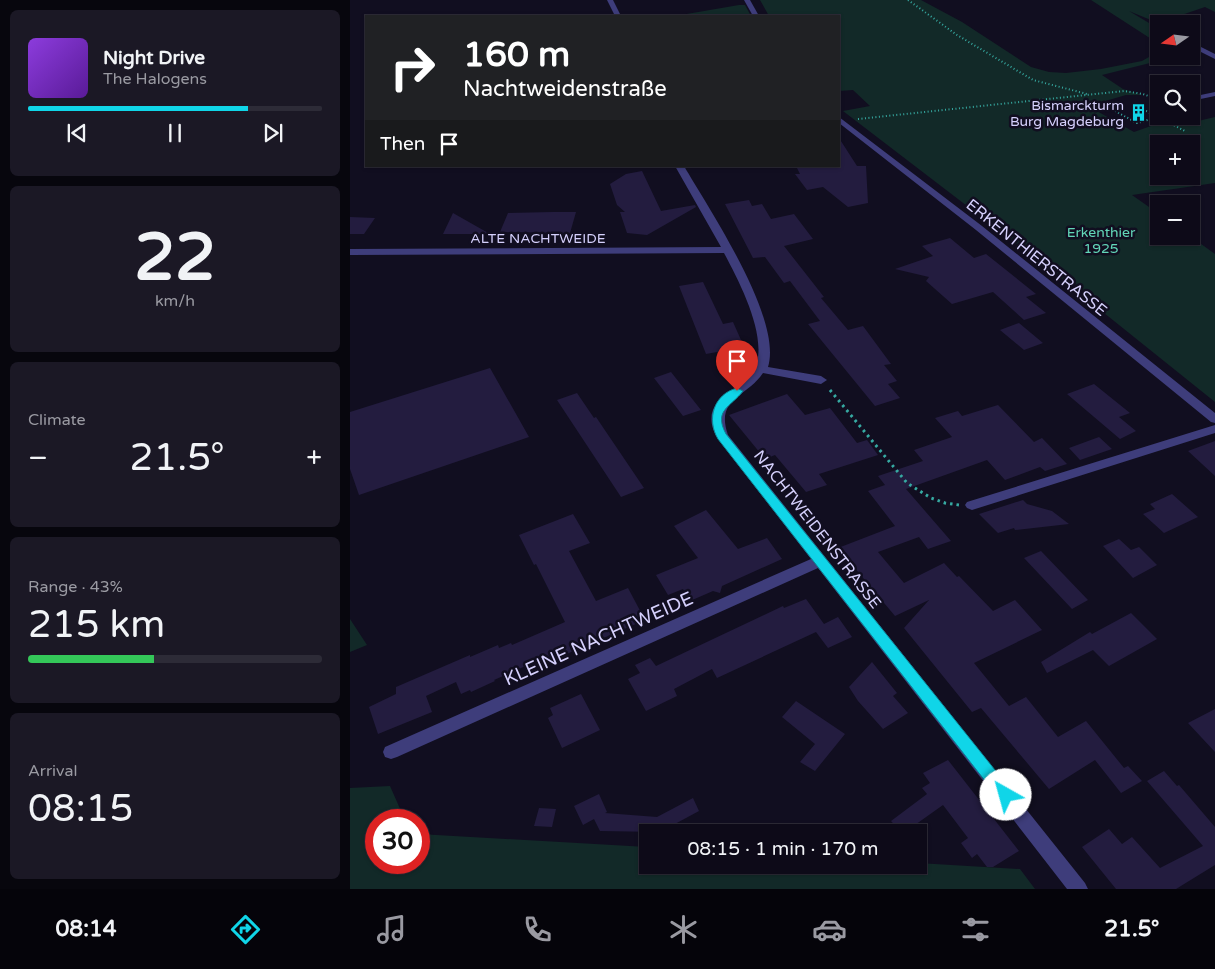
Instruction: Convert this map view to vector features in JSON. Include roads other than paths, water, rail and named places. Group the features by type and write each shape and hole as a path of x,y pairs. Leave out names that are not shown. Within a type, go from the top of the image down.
{"street":[{"path":"610,0 618,15"},
{"path":"747,0 755,15"},
{"path":"1200,49 1215,57"},
{"path":"1200,97 1215,94"},
{"name":"ERKENTHIERSTRASSE","path":"840,120 978,228 1215,420"},
{"path":"680,167 727,250 754,306 765,353 764,362 760,369 821,380"},
{"name":"ALTE NACHTWEIDE","path":"350,252 727,250"},
{"name":"NACHTWEIDENSTRASSE","path":"760,369 751,380 724,402 716,415 717,428 1080,889"},
{"path":"972,505 1215,429"},
{"name":"KLEINE NACHTWEIDE","path":"391,752 821,561"}],"place":[{"name":"Bismarckturm Burg Magdeburg","path":"1138,113"}],"park label":[{"name":"Erkenthier 1925","path":"1101,240"}]}
